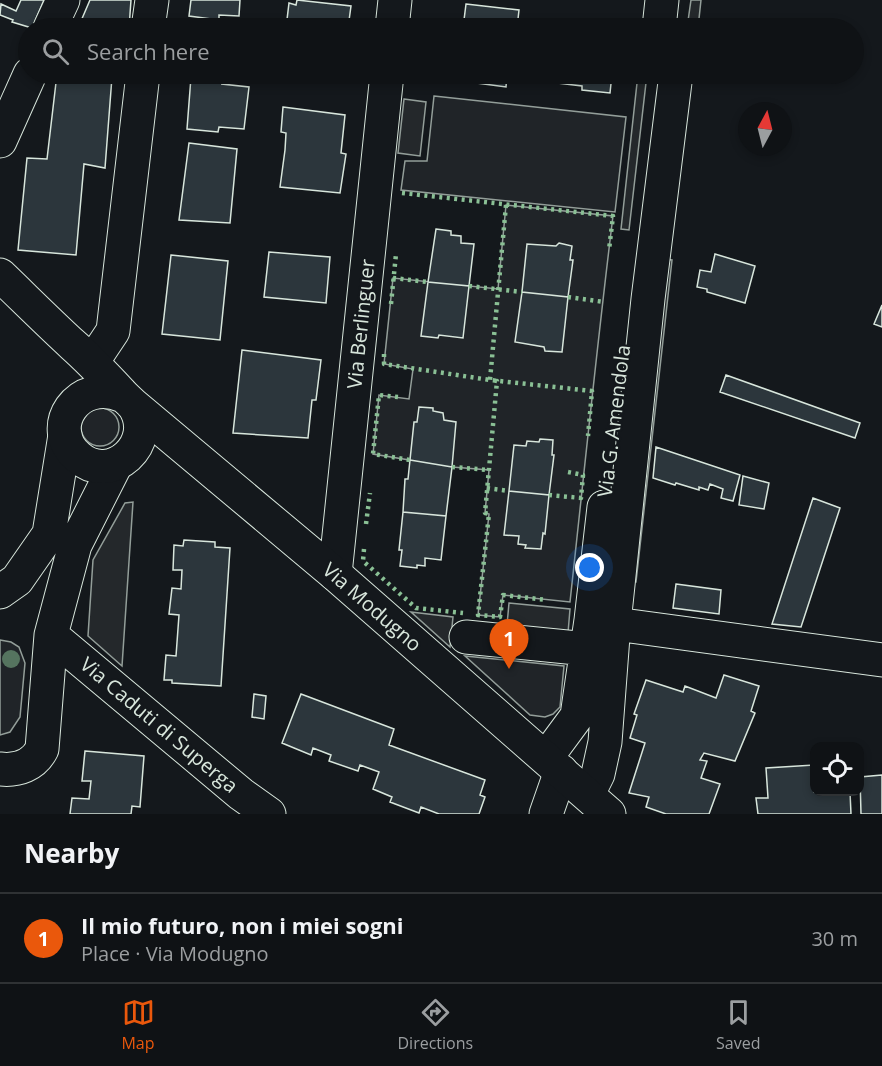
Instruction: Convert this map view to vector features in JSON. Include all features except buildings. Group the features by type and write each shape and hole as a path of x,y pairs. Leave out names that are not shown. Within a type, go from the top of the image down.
{"street":[{"path":"55,18 63,0"},
{"path":"149,18 152,0"},
{"path":"393,18 395,0"},
{"path":"0,141 26,84"},
{"path":"0,592 17,580 48,534 67,423 82,353 113,331 142,84"},
{"name":"Via Berlinguer","path":"335,574 386,84"},
{"path":"638,298 653,84"},
{"path":"546,814 564,774 597,631 638,298 674,84"},
{"path":"0,275 82,353"},
{"name":"Via Modugno","path":"82,353 128,400 335,574 609,814"},
{"path":"0,769 11,770 28,765 38,758 42,748 51,634 75,544 126,456 140,437 141,425 138,414 128,400 112,391 100,390 77,399 67,423 70,447 84,461 103,466 126,456 164,447 192,454"},
{"path":"564,774 593,784 602,761 597,631"},
{"path":"465,637 597,631 882,660"},
{"name":"Via Caduti di Superga","path":"51,634 241,794 269,814"}],"shaded area":[{"path":"691,0 701,0 699,18 688,18"},
{"path":"637,84 646,84 629,230 621,229"},
{"path":"434,96 626,117 615,212 401,190 405,161 427,161"},
{"path":"404,99 426,102 420,156 398,153"},
{"path":"506,205 613,216 570,602 503,595 500,617 478,615 489,514 485,513 489,470 452,467 373,454 379,395 409,399 413,369 384,364 393,278 498,289"},
{"path":"662,259 672,260 636,582 627,581"},
{"path":"100,408 114,413 119,427 114,441 100,446 86,441 81,427 86,413"},
{"path":"133,502 122,666 88,636 93,560 125,503"},
{"path":"509,603 570,609 568,633 507,625"},
{"path":"411,612 453,617 450,647"},
{"path":"0,640 11,642 19,647 25,663 20,717 10,732 0,735"},
{"path":"465,656 564,666 560,707 553,714 545,717 530,715"}],"hedge":[{"path":"402,193 613,216 609,250"},
{"path":"506,205 490,380 497,381 485,513 489,514 478,615 500,617 503,595 547,600"},
{"path":"391,304 396,254"},
{"path":"393,278 428,282"},
{"path":"469,286 522,292"},
{"path":"568,297 604,302"},
{"path":"384,354 384,364 490,380 592,391 588,436"},
{"path":"398,397 379,395 373,454 410,460"},
{"path":"452,467 489,470"},
{"path":"549,495 581,498 583,475 568,472"},
{"path":"487,488 509,491"},
{"path":"366,524 370,493"},
{"path":"364,549 363,561 416,608 463,613"}],"place":[{"name":"Il mio futuro, non i miei sogni","path":"509,669"}]}
